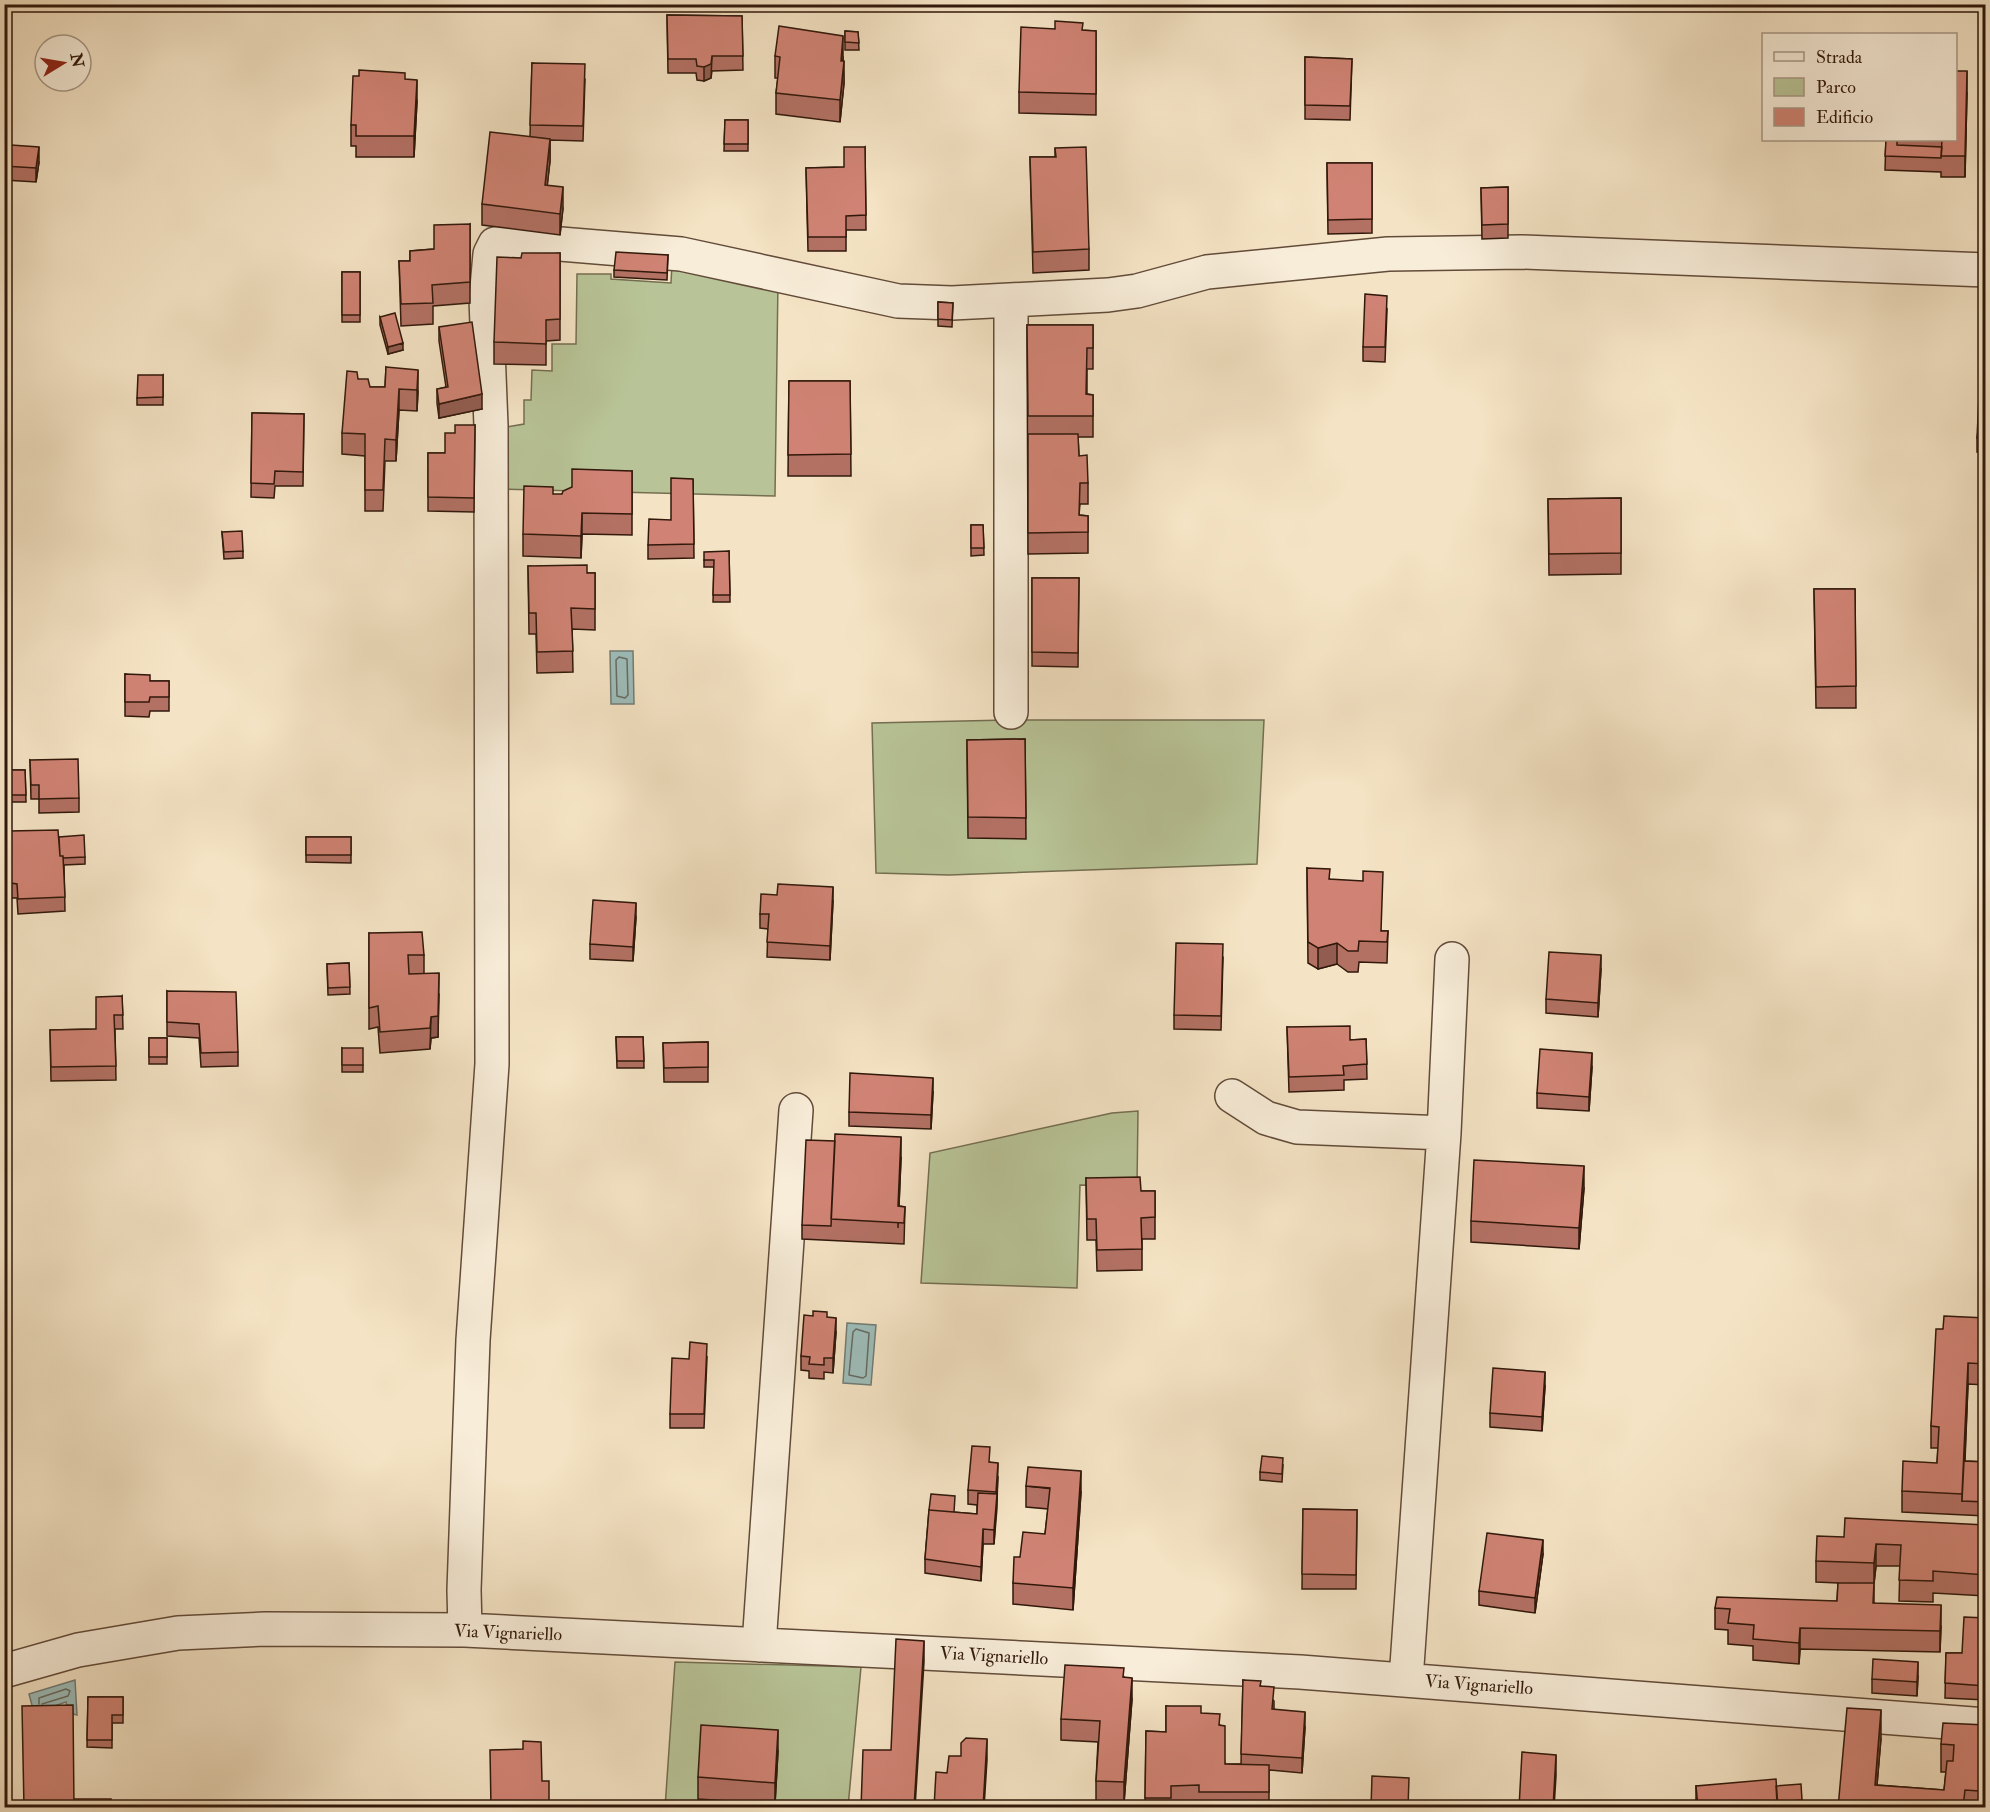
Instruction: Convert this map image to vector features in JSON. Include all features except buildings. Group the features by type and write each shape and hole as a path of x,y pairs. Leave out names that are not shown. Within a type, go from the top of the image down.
{"street":[{"path":"465,1630 464,1578 472,1351 492,1064 491,426 486,299 490,254 495,244 512,240 681,254 756,268 898,301 952,303 1108,295 1137,291 1207,272 1388,254 1522,252 1986,270"},
{"path":"1011,301 1011,712"},
{"path":"1406,1680 1444,1133 1452,958"},
{"path":"1232,1096 1266,1118 1297,1127 1444,1133"},
{"path":"759,1645 796,1110"},
{"name":"Via Vignariello","path":"4,1671 78,1650 178,1633 265,1629 465,1630 1300,1672 1986,1725"}],"green space":[{"path":"672,264 778,281 775,496 499,489 500,428 524,424 524,400 531,400 532,370 552,371 552,344 576,344 577,274 611,274 611,279 671,283"},
{"path":"1008,720 1264,720 1257,864 949,875 876,873 872,723"},
{"path":"1138,1111 1137,1186 1080,1185 1077,1288 921,1283 930,1153 1112,1113"},
{"path":"675,1662 861,1667 848,1807 665,1808"}],"water":[{"path":"610,651 633,651 634,704 611,704"},
{"path":"847,1323 876,1325 871,1385 843,1383"},
{"path":"75,1680 77,1715 69,1713 66,1702 34,1713 29,1694"}]}
